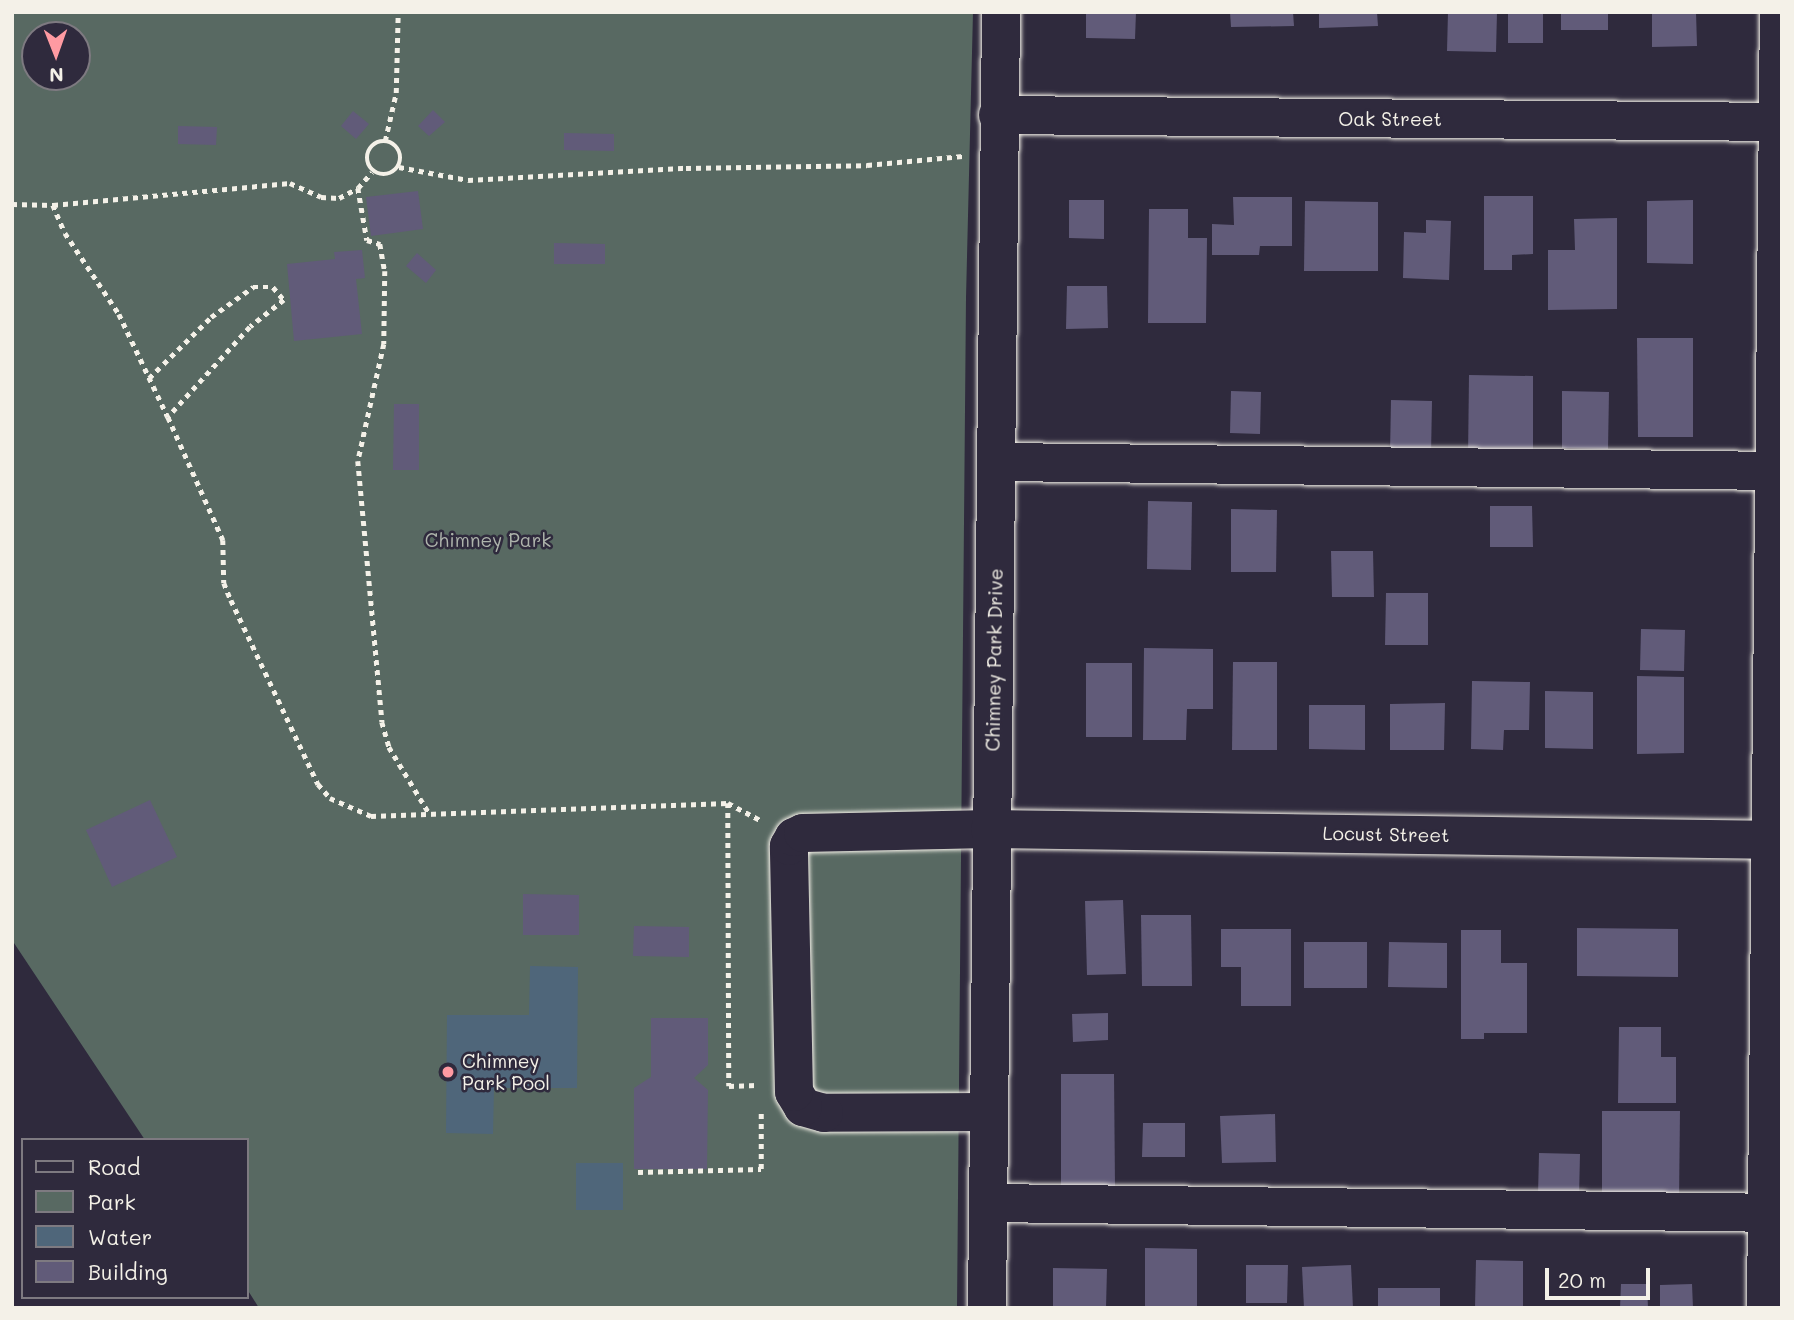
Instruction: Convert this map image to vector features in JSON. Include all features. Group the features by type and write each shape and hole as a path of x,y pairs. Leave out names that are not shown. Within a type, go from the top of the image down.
{"street":[{"name":"Chimney Park Drive","path":"987,1308 989,829 999,461 998,116 1001,12"},
{"path":"1766,1308 1774,1213 1779,12"},
{"name":"Oak Street","path":"998,116 1780,122"},
{"path":"999,461 1777,471"},
{"name":"Locust Street","path":"794,837 803,833 989,829 1776,840"},
{"path":"794,837 789,846 794,1092 803,1107 824,1113 988,1112"},
{"path":"989,1203 1774,1213"}],"path":[{"path":"372,172 368,151 385,141 396,93 398,12"},
{"path":"385,141 397,147 399,167"},
{"path":"372,172 384,176 399,167 468,180 686,169 867,165 999,154"},
{"path":"12,204 54,205 290,183 321,197 338,198 358,188 372,172"},
{"path":"358,188 367,240 380,244 385,271 384,344 358,461 382,722 389,747 429,813"},
{"path":"54,205 65,233 119,314 168,417 223,540 224,583 231,600 318,784 330,799 371,816 728,803 794,837"},
{"path":"149,378 211,317 253,287 273,287 284,300 250,327 168,417"},
{"path":"638,1172 761,1169 761,1085 729,1086 728,803"}],"green space":[{"name":"Chimney Park","path":"12,12 973,12 966,298 957,1308 259,1308 248,1291 248,1138 144,1138 12,940"}],"water":[{"path":"530,966 578,967 577,1088 494,1088 493,1134 446,1133 447,1015 529,1015"},
{"path":"576,1163 623,1163 623,1210 576,1210"}],"building":[{"path":"1086,12 1136,12 1135,39 1086,38"},
{"path":"1230,12 1293,12 1294,26 1231,27"},
{"path":"1319,12 1377,12 1378,26 1319,28"},
{"path":"1448,12 1497,12 1496,52 1447,51"},
{"path":"1508,12 1543,12 1543,43 1508,43"},
{"path":"1561,12 1608,12 1608,30 1561,30"},
{"path":"1652,12 1696,12 1697,46 1652,47"},
{"path":"433,110 445,122 429,136 418,126"},
{"path":"353,111 369,124 356,139 341,126"},
{"path":"178,126 217,127 216,145 178,144"},
{"path":"564,133 614,134 614,151 564,150"},
{"path":"418,191 423,229 371,236 366,197"},
{"path":"1484,196 1533,196 1533,254 1512,255 1512,270 1484,270"},
{"path":"1233,197 1292,197 1292,246 1260,246 1259,255 1212,255 1212,224 1234,225"},
{"path":"1069,200 1104,200 1104,239 1069,238"},
{"path":"1693,200 1693,264 1647,263 1647,201"},
{"path":"1305,201 1378,202 1378,271 1304,271"},
{"path":"1149,209 1188,209 1188,238 1207,238 1206,323 1148,323"},
{"path":"1617,218 1617,309 1548,310 1548,250 1575,250 1574,219"},
{"path":"1426,220 1451,221 1449,280 1403,278 1404,232 1426,233"},
{"path":"554,243 605,244 605,264 554,264"},
{"path":"362,250 365,278 356,279 362,334 294,341 287,264 335,259 334,252"},
{"path":"417,253 436,270 426,283 406,266"},
{"path":"1067,286 1107,286 1108,328 1066,329"},
{"path":"1637,338 1693,338 1693,437 1638,437"},
{"path":"1469,375 1533,376 1533,458 1468,458"},
{"path":"1231,391 1261,392 1260,434 1230,433"},
{"path":"1562,391 1609,392 1608,449 1562,448"},
{"path":"1391,400 1432,401 1431,455 1390,454"},
{"path":"394,404 419,404 419,470 393,470"},
{"path":"1148,501 1192,502 1191,570 1147,569"},
{"path":"1490,506 1532,506 1533,547 1490,547"},
{"path":"1231,509 1277,510 1276,572 1231,572"},
{"path":"1331,551 1373,551 1374,597 1332,597"},
{"path":"1386,593 1428,593 1428,645 1385,645"},
{"path":"1641,629 1685,630 1684,671 1640,670"},
{"path":"1144,648 1213,649 1213,709 1187,709 1186,740 1143,740"},
{"path":"1233,662 1277,662 1277,750 1232,750"},
{"path":"1086,663 1132,663 1132,737 1086,737"},
{"path":"1637,676 1684,677 1684,753 1637,754"},
{"path":"1472,681 1530,682 1529,730 1504,730 1503,750 1471,749"},
{"path":"1545,691 1593,692 1593,749 1545,748"},
{"path":"1445,703 1444,750 1390,750 1390,704"},
{"path":"1309,705 1365,705 1365,750 1309,749"},
{"path":"150,800 177,857 112,887 86,830"},
{"path":"523,894 579,895 579,935 523,935"},
{"path":"1123,900 1126,974 1087,975 1085,901"},
{"path":"1141,915 1191,915 1192,986 1142,986"},
{"path":"634,926 689,927 689,957 633,956"},
{"path":"1577,928 1678,929 1678,977 1577,976"},
{"path":"1221,929 1291,929 1291,1006 1241,1006 1241,967 1221,967"},
{"path":"1461,930 1501,930 1501,963 1527,963 1527,1033 1484,1033 1484,1039 1461,1039"},
{"path":"1304,942 1367,942 1367,988 1304,988"},
{"path":"1389,942 1447,943 1447,988 1388,987"},
{"path":"1108,1013 1108,1040 1073,1042 1072,1014"},
{"path":"651,1018 708,1018 708,1065 694,1078 708,1090 707,1169 634,1169 634,1088 651,1077"},
{"path":"1619,1027 1661,1027 1661,1057 1676,1057 1676,1103 1618,1103"},
{"path":"1061,1074 1114,1074 1115,1187 1061,1188"},
{"path":"1602,1111 1680,1111 1679,1200 1602,1199"},
{"path":"1275,1114 1276,1162 1222,1163 1220,1116"},
{"path":"1143,1123 1185,1123 1185,1157 1142,1157"},
{"path":"1539,1153 1580,1154 1579,1197 1538,1196"},
{"path":"1145,1248 1197,1249 1197,1308 1145,1308"},
{"path":"1476,1260 1523,1261 1523,1308 1475,1308"},
{"path":"1246,1265 1288,1265 1287,1303 1246,1303"},
{"path":"1351,1265 1353,1308 1304,1308 1302,1267"},
{"path":"1053,1268 1107,1269 1106,1308 1053,1308"},
{"path":"1621,1284 1647,1284 1648,1308 1620,1308"},
{"path":"1692,1284 1693,1308 1660,1308 1660,1285"},
{"path":"1378,1288 1440,1288 1440,1308 1378,1308"}],"place":[{"name":"Chimney Park Pool","path":"448,1072"}]}
